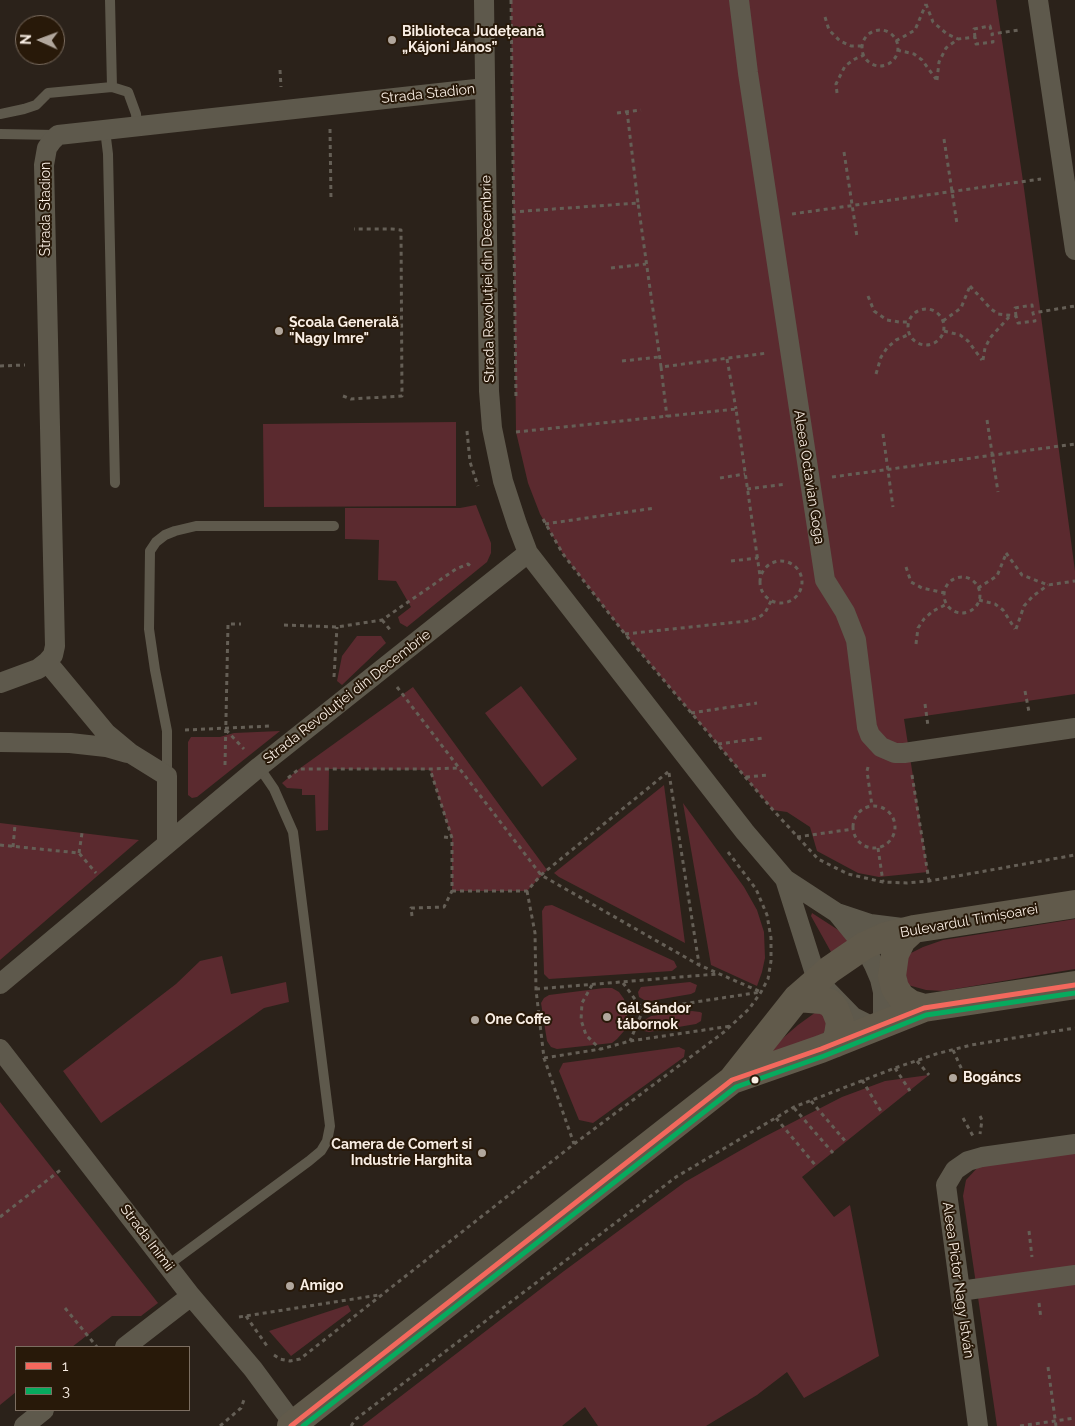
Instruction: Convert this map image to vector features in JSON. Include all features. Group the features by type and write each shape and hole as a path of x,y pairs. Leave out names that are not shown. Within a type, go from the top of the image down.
{"street":[{"name":"Strada Revoluției din Decembrie","path":"484,0 489,391 492,428 502,481 528,553 745,832 785,879 837,913 870,924 914,929"},
{"name":"Aleea Octavian Goga","path":"739,0 789,350 825,580 846,612 856,640 867,727 875,742"},
{"path":"1038,0 1068,182 1075,250"},
{"name":"Strada Stadion","path":"47,662 53,655 55,646 44,165 47,148 58,135 485,88"},
{"name":"Strada Revoluției din Decembrie","path":"0,984 259,767 528,553"},
{"path":"0,683 38,669 47,662 106,733 130,754 167,776 167,844"},
{"path":"875,742 881,747 895,752 909,752 1075,728"},
{"path":"0,742 70,743 106,747 130,754"},
{"name":"Strada Revoluției din Decembrie","path":"785,879 817,980"},
{"name":"Bulevardul Timișoarei","path":"293,1425 732,1080 797,998 817,980 864,946 886,936 914,929 1075,904"},
{"name":"Strada Revoluției din Decembrie","path":"837,913 864,946"},
{"path":"914,929 902,940 895,954 892,976 895,988 901,997 911,1004 924,1008"},
{"path":"817,980 853,1018 866,1024 879,1026 883,1014 883,992 880,978 864,946"},
{"name":"Bulevardul Timișoarei","path":"732,1080 834,1044 924,1008 1075,985"},
{"path":"797,998 822,1000 835,1009 840,1022 834,1044"},
{"name":"Strada Inimii","path":"0,1049 191,1296 252,1369 293,1425"},
{"name":"Aleea Pictor Nagy István","path":"978,1426 946,1185 955,1170 968,1161 982,1157 1075,1144"},
{"path":"960,1291 1075,1275"},
{"path":"126,1346 191,1296"},
{"path":"24,1426 43,1411"}],"lane":[{"path":"110,0 112,87"},
{"path":"0,114 36,105 48,93 112,87 128,92 136,114 137,126"},
{"path":"105,130 108,154 115,483"},
{"path":"0,134 58,135"},
{"path":"167,776 167,731 149,629 150,551 156,542 170,533 196,526 334,526"},
{"path":"168,1265 309,1162 321,1151 330,1126 293,832 274,789 259,767"}],"path":[{"path":"511,0 516,404"},
{"path":"896,41 915,30 926,4 934,22 947,34 958,38 975,37"},
{"path":"825,17 828,30 840,41 851,46 862,46"},
{"path":"990,26 992,34 993,42 976,44 974,29 990,26"},
{"path":"992,34 1042,26"},
{"path":"877,31 888,33 896,41 898,50 894,58 885,65 873,65 864,56 862,46 867,36 877,31"},
{"path":"898,50 914,54 918,57 937,80 939,62 946,48 958,38"},
{"path":"837,93 836,84 845,66 855,59 864,56"},
{"path":"330,105 331,200"},
{"path":"617,112 641,110"},
{"path":"627,111 668,417"},
{"path":"944,139 958,224"},
{"path":"844,152 857,237"},
{"path":"770,217 952,191 1068,182"},
{"path":"487,213 638,204"},
{"path":"343,396 351,399 402,396 401,230 354,229"},
{"path":"611,268 646,264"},
{"path":"942,321 961,308 970,286 998,314 1016,316"},
{"path":"868,296 874,310 887,320 910,322"},
{"path":"1032,305 1033,313 1035,321 1018,323 1015,308 1032,305"},
{"path":"1033,313 1075,306"},
{"path":"923,310 934,311 939,315 944,331 937,341 926,345 915,341 910,334 910,322 914,315 923,310"},
{"path":"944,331 960,335 968,341 983,360 985,348 990,338 1010,316"},
{"path":"876,374 880,357 887,348 896,340 910,334"},
{"path":"661,367 789,350"},
{"path":"622,361 659,357"},
{"path":"727,359 736,409 762,593 770,601 790,602 796,598 802,585 800,572 790,563 778,561 769,565 760,576"},
{"path":"516,432 736,409"},
{"path":"987,420 998,492"},
{"path":"516,423 517,441"},
{"path":"466,426 470,462 478,486"},
{"path":"883,434 894,507"},
{"path":"747,489 1075,444"},
{"path":"720,478 745,474"},
{"path":"545,524 655,508"},
{"path":"540,514 563,554 625,634 745,777 797,837 818,858 848,874 883,882 907,883 929,881 1075,855"},
{"path":"978,588 998,576 1006,553 1022,575 1048,584 1075,581"},
{"path":"731,561 758,558"},
{"path":"284,625 337,627 382,620 456,569 468,564 489,584"},
{"path":"906,567 911,582 922,588 944,593"},
{"path":"959,578 970,580 978,588 979,600 973,610 956,612 947,604 944,599 944,593 949,583 959,578"},
{"path":"979,600 995,604 1003,610 1016,629 1024,606 1048,584"},
{"path":"625,634 747,621 765,613 770,601"},
{"path":"916,644 918,628 924,619 933,611 947,604"},
{"path":"225,795 228,624 241,624"},
{"path":"333,684 337,627"},
{"path":"383,668 541,875 717,974 761,992"},
{"path":"691,713 757,703"},
{"path":"167,731 313,724"},
{"path":"718,744 764,738"},
{"path":"872,806 867,771 875,742"},
{"path":"909,752 929,881"},
{"path":"452,891 527,891 541,875 687,757"},
{"path":"274,789 299,769 430,770 458,768"},
{"path":"412,916 411,908 444,907 452,891 452,838 430,770"},
{"path":"668,771 674,779"},
{"path":"668,771 699,964"},
{"path":"745,777 768,775"},
{"path":"872,806 886,809 891,814 895,824 894,835 890,841 885,846 878,848 871,848 859,842 853,829 853,823 859,812 872,806"},
{"path":"13,847 15,825"},
{"path":"797,837 853,829"},
{"path":"79,853 82,833"},
{"path":"444,838 452,838"},
{"path":"0,846 79,853 111,891"},
{"path":"246,1316 272,1352 280,1359 290,1362 300,1359 574,1144 732,1026 749,1009 768,979 771,961 771,938 767,915 756,889 726,848"},
{"path":"878,848 883,882"},
{"path":"527,891 535,933 536,990 544,1058 574,1144"},
{"path":"536,990 717,974"},
{"path":"622,982 643,1010"},
{"path":"592,985 582,1003 581,1020 586,1035 601,1050"},
{"path":"643,1010 761,992"},
{"path":"630,1041 643,1010"},
{"path":"544,1058 601,1050 630,1041 732,1026"},
{"path":"350,1426 356,1419 676,1177 794,1108 917,1060 971,1045 1075,1028"},
{"path":"953,1050 962,1070"},
{"path":"917,1060 930,1075"},
{"path":"895,1068 910,1091"},
{"path":"862,1080 882,1113"},
{"path":"811,1101 846,1142"},
{"path":"794,1108 833,1153"},
{"path":"776,1118 816,1166"},
{"path":"0,1216 83,1154"},
{"path":"214,1322 380,1295"},
{"path":"65,1308 96,1346"},
{"path":"1048,1367 1056,1426"},
{"path":"220,1426 241,1408 245,1401 246,1392"},
{"path":"1020,1426 1075,1418"}],"shaded area":[{"path":"511,0 996,0 1023,181 1075,571 1075,694 904,719 928,872 879,877 858,873 817,851 810,827 787,812 773,810 625,634 563,554 540,514 528,483 516,432"},
{"path":"456,422 456,506 264,507 263,424"},
{"path":"476,505 491,543 491,553 487,562 407,627 400,623 398,617 411,607 396,581 378,580 379,540 345,539 345,508 460,508"},
{"path":"357,636 381,636 386,643 342,685 337,681 342,656"},
{"path":"521,686 577,759 542,787 485,713"},
{"path":"413,687 547,870 527,891 452,891 452,838 430,770 329,769 328,830 316,831 315,795 302,795 302,789 287,788 282,783"},
{"path":"280,731 197,797 192,798 188,795 188,742 191,737 220,737 234,733"},
{"path":"664,785 685,943 554,873"},
{"path":"683,803 744,887 757,910 764,932 765,958 757,986 711,965"},
{"path":"0,823 82,833 139,840 0,960"},
{"path":"552,905 674,961 677,967 672,971 549,979 544,974 542,911 545,906"},
{"path":"812,913 846,935 848,941 834,954 831,952 811,916"},
{"path":"1075,919 1075,969 943,991 926,990 908,985 903,961 909,954 923,947 943,940"},
{"path":"222,956 231,994 286,982 289,1002 264,1008 101,1123 63,1071 176,984 200,961"},
{"path":"690,982 697,985 695,992 691,994 650,1001 639,997 638,992 641,987"},
{"path":"612,988 619,992 624,999 627,1022 624,1031 617,1039 612,1043 557,1049 551,1047 547,1041 541,1003 544,998 549,995"},
{"path":"692,1011 702,1013 701,1021 696,1024 649,1032 644,1031 642,1028 643,1021 651,1016"},
{"path":"816,1012 823,1014 828,1029 821,1035 753,1064 798,1025"},
{"path":"679,1047 685,1050 684,1057 593,1123 579,1120 559,1071 563,1063"},
{"path":"929,1075 802,1177 834,1217 850,1205 879,1356 804,1398 787,1372 757,1395 706,1426 598,1426 585,1407 562,1426 362,1426 564,1271 685,1182 762,1138 842,1097 885,1081"},
{"path":"0,1102 158,1303 141,1316 112,1316 73,1346 15,1346 15,1393 0,1405"},
{"path":"1075,1149 1075,1426 997,1426 963,1196 966,1180 979,1166"},
{"path":"348,1305 351,1311 291,1356 269,1331"}],"transit line":[{"name":"1","path":"291,1426 732,1080 821,1049 924,1008 1075,985"},
{"name":"3","path":"303,1426 736,1087 824,1056 926,1015 1075,993"}],"place":[{"name":"Biblioteca Județeană „Kájoni János”","path":"392,40"},
{"name":"Școala Generală \"Nagy Imre\"","path":"279,331"},
{"name":"Gál Sándor tábornok","path":"607,1017"},
{"name":"One Coffe","path":"475,1020"},
{"name":"Bogáncs","path":"953,1078"},
{"name":"Camera de Comert si Industrie Harghita","path":"482,1153"},
{"name":"Amigo","path":"290,1286"}]}
